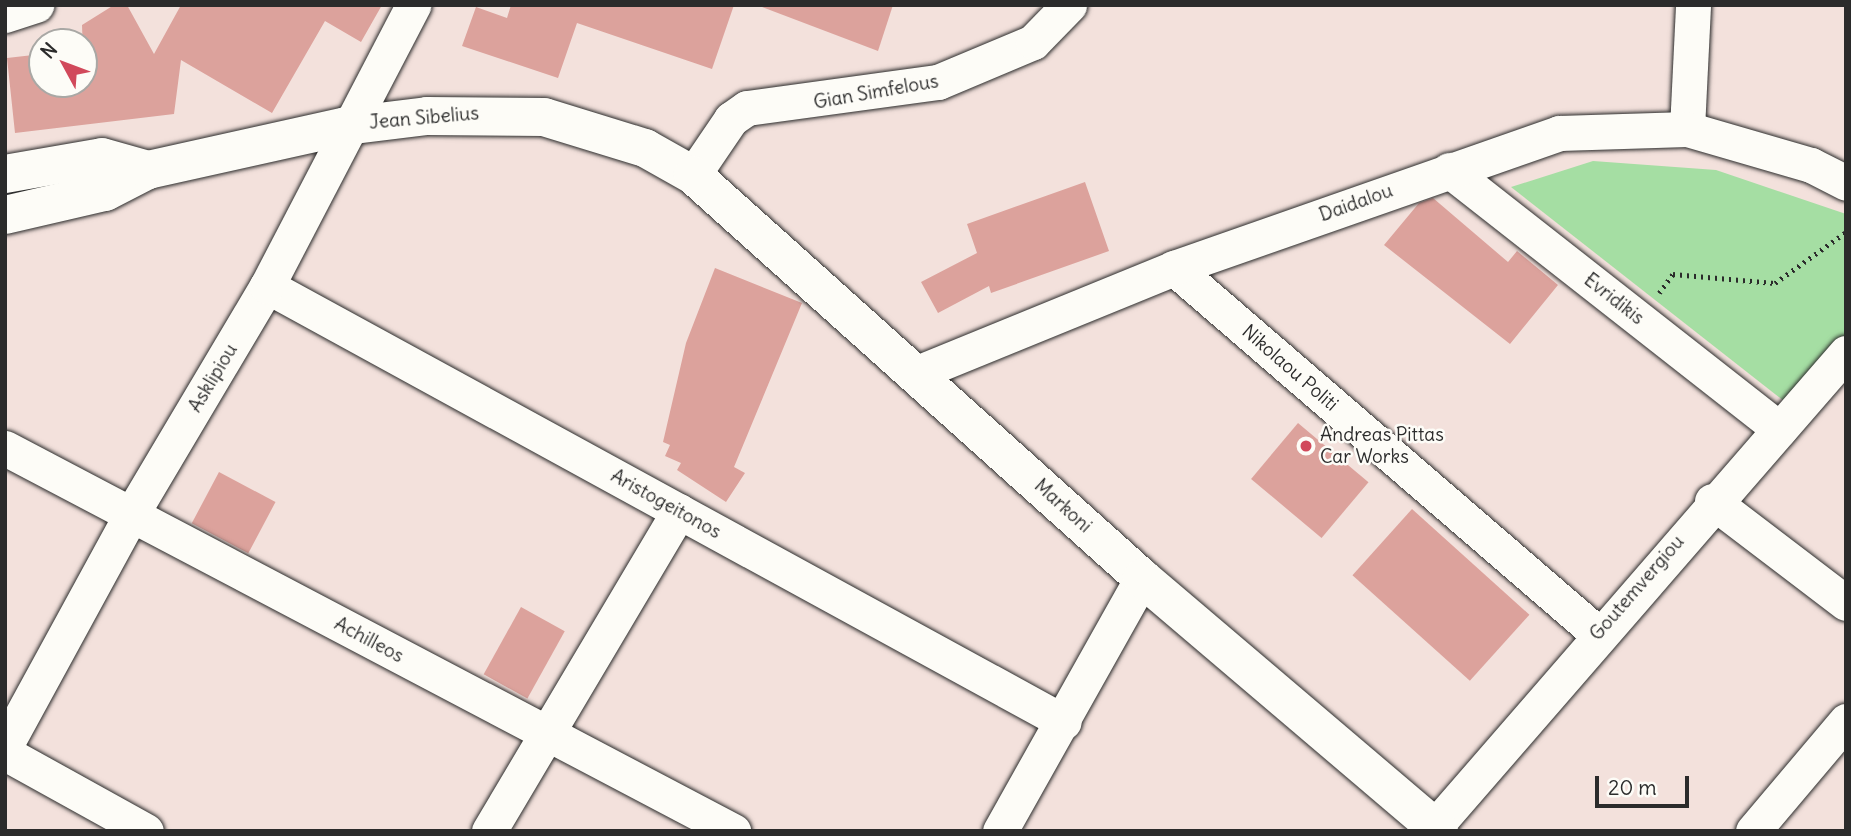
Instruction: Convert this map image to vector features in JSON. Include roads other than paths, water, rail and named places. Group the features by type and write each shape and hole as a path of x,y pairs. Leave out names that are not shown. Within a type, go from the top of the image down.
{"main road":[{"name":"Jean Sibelius","path":"5,215 105,192 148,170 346,126 494,112 544,117 607,132 693,175"},
{"name":"Jean Sibelius","path":"5,174 102,157 148,170"},
{"name":"Markoni","path":"693,175 917,373 1142,578 1434,829"}],"street":[{"path":"5,15 36,5"},
{"name":"Asklipiou","path":"5,746 131,515 267,286 346,126 413,5"},
{"name":"Gian Simfelous","path":"693,175 731,119 747,107 938,82 1032,42 1069,5"},
{"path":"1687,129 1693,5"},
{"name":"Daidalou","path":"917,373 1174,268 1559,133 1687,129 1811,165 1846,183"},
{"name":"Evridikis","path":"1449,170 1779,429"},
{"name":"Nikolaou Politi","path":"1174,268 1597,634"},
{"name":"Aristogeitonos","path":"267,286 1064,722"},
{"name":"Goutemvergiou","path":"1434,829 1597,634 1846,353"},
{"name":"Achilleos","path":"5,448 733,831"},
{"path":"1713,501 1846,603"},
{"path":"489,831 679,511"},
{"path":"1000,831 1064,722 1142,578"},
{"path":"1754,831 1846,720"},
{"path":"5,753 146,831"}],"place":[{"name":"Andreas Pittas Car Works","path":"1306,446"}]}
